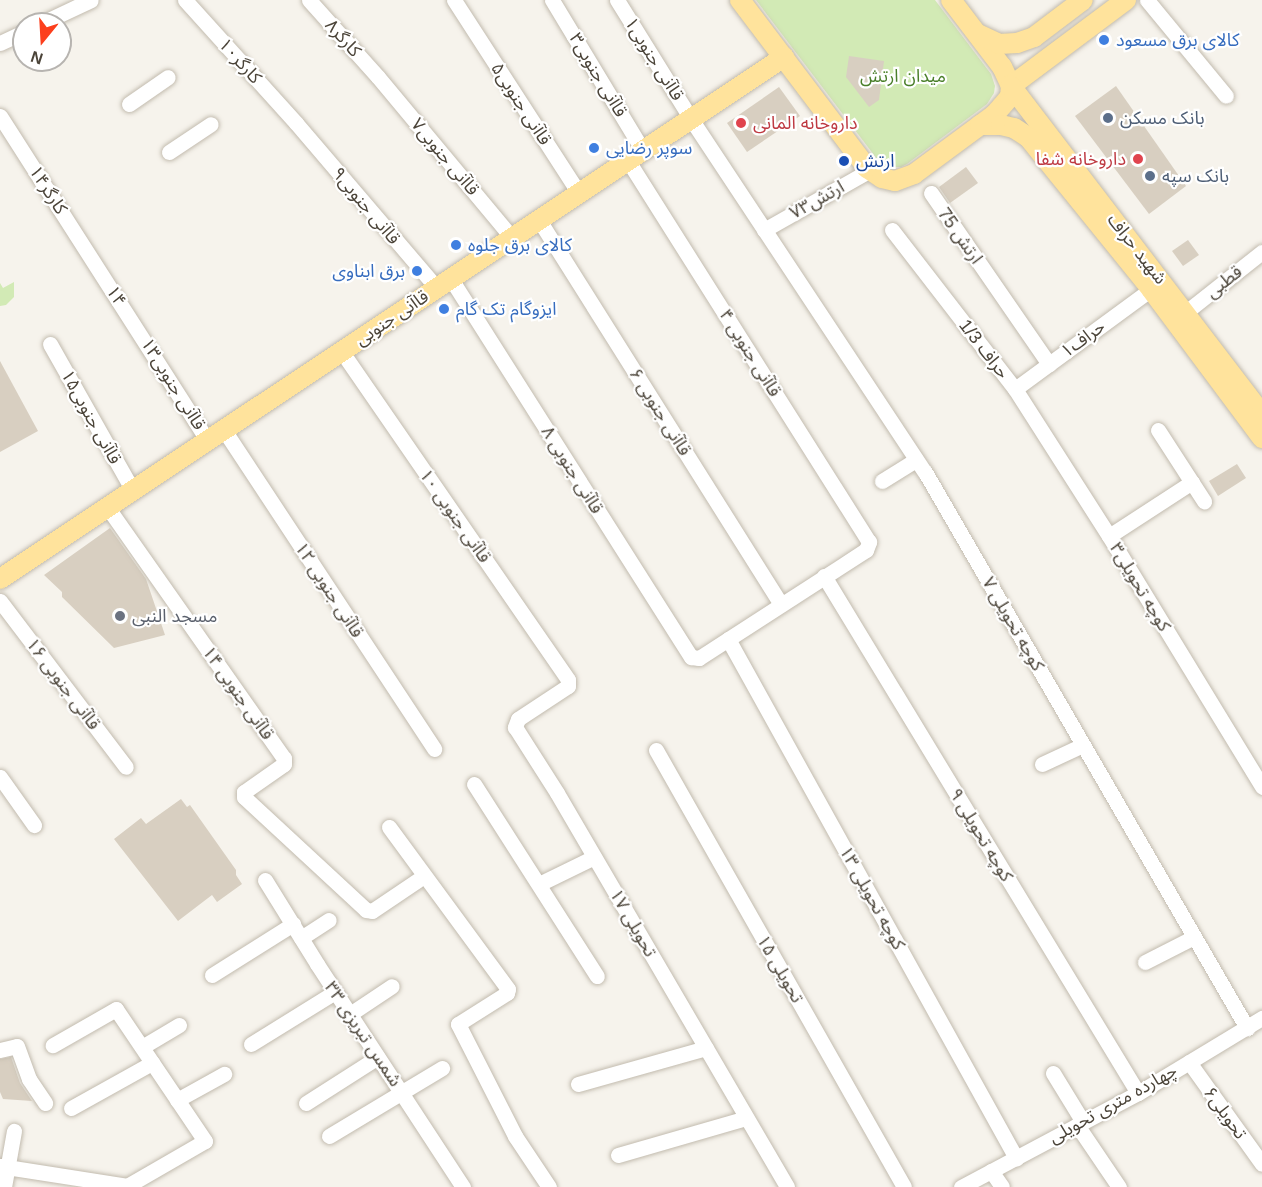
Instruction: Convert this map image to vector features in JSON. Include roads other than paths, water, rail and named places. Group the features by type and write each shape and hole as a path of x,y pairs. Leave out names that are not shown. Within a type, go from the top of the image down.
{"main road":[{"path":"740,0 870,170 884,179 906,179 980,125 1003,106 1010,97 1011,86 1002,67 951,0"},
{"path":"976,32 999,44 1017,43 1034,37 1083,0"},
{"path":"1011,86 1126,0"},
{"path":"1034,37 1034,52 1049,57"},
{"name":"قاآنی جنوبی","path":"0,579 784,57"},
{"name":"شهید حراف","path":"1011,86 1071,177 1186,312 1262,414"},
{"path":"980,125 1001,125 1014,128 1028,136 1071,177 1262,438"}],"street":[{"name":"کارگر۱۰","path":"185,0 296,123"},
{"name":"کارگر۸","path":"309,0 378,77"},
{"name":"قاآنی جنوبی۵","path":"454,0 579,194"},
{"name":"قاآنی جنوبی۳","path":"552,0 636,156"},
{"name":"قاآنی جنوبی۱","path":"617,0 764,230"},
{"path":"1148,0 1226,96"},
{"path":"64,12 86,1"},
{"path":"129,104 168,77"},
{"name":"قاآنی جنوبی۷","path":"378,77 512,238"},
{"name":"کارگر۱۴","path":"0,116 96,264"},
{"name":"قاآنی جنوبی۹","path":"296,123 444,284"},
{"path":"169,152 211,124"},
{"name":"قاآنی جنوبی ۴","path":"636,156 869,542 869,546 824,576"},
{"name":"ارتش۷۳","path":"764,230 870,170"},
{"name":"75 ارتش","path":"931,193 1049,364"},
{"name":"قاآنی جنوبی ۶","path":"539,220 781,604"},
{"name":"کوچه تحویلی ۷","path":"764,230 916,460 1247,1028"},
{"name":"1/3 حراف","path":"892,230 1015,389"},
{"name":"قطبی","path":"1186,312 1262,252"},
{"name":"۱۴","path":"96,264 137,327"},
{"name":"قاآنی جنوبی ۸","path":"444,284 691,657 695,659 728,639"},
{"name":"حراف۱","path":"1015,389 1151,289"},
{"name":"قاآنی جنوبی۱۳","path":"137,327 216,435"},
{"name":"قاآنی جنوبی۱۵","path":"50,344 133,491"},
{"name":"قاآنی جنوبی ۱۰","path":"342,352 568,680"},
{"name":"کوچه تحویلی۳","path":"1015,389 1109,536 1262,787"},
{"path":"1158,430 1204,501"},
{"name":"قاآنی جنوبی ۱۲","path":"216,435 434,749"},
{"path":"882,481 916,460"},
{"path":"1109,536 1192,482"},
{"name":"قاآنی جنوبی ۱۴","path":"108,508 284,761 244,792 244,797 366,910 372,911 417,880"},
{"path":"728,639 824,576"},
{"name":"کوچه تحویلی ۹","path":"824,576 1138,1093"},
{"name":"قاآنی جنوبی ۱۶","path":"0,601 126,767"},
{"name":"کوچه تحویلی ۱۳","path":"728,639 1016,1158"},
{"name":"تحویلی ۱۷","path":"568,680 568,686 518,719 515,727 706,1048 783,1186"},
{"path":"1042,764 1083,745"},
{"name":"تحویلی ۱۵","path":"656,750 904,1187"},
{"path":"0,777 34,825"},
{"path":"474,784 597,976"},
{"path":"389,827 508,989 507,993 458,1024 515,1136 549,1187"},
{"path":"539,884 594,857"},
{"name":"شمس تبریزی ۳۳","path":"265,880 335,992 463,1187"},
{"path":"301,938 329,920"},
{"path":"212,975 293,924"},
{"path":"1145,962 1194,938"},
{"path":"350,1014 392,986"},
{"path":"251,1044 335,992"},
{"path":"3,1166 127,1186 205,1141 116,1008 53,1045"},
{"name":"چهارده متری تحویلی","path":"961,1187 1138,1093 1262,1018"},
{"path":"142,1047 178,1025"},
{"path":"0,1050 17,1046 29,1078 45,1103"},
{"path":"578,1084 706,1048"},
{"path":"306,1103 378,1057"},
{"name":"تحویلی۶","path":"1189,1062 1262,1164"},
{"path":"71,1108 152,1063"},
{"path":"329,1136 442,1068"},
{"path":"1053,1073 1080,1124 1119,1187"},
{"path":"177,1100 225,1074"},
{"path":"618,1155 746,1118"},
{"path":"4,1187 3,1166 14,1131"},
{"path":"991,1171 1002,1187"}],"place":[{"name":"کالای برق مسعود","path":"1104,40"},
{"name":"بانک مسکن","path":"1108,118"},
{"name":"داروخانه المانی","path":"741,123"},
{"name":"سوپر رضایی","path":"594,148"},
{"name":"داروخانه شفا","path":"1138,159"},
{"name":"ارتش","path":"844,161"},
{"name":"بانک سپه","path":"1150,176"},
{"name":"کالای برق جلوه","path":"456,245"},
{"name":"برق ابناوی","path":"417,271"},
{"name":"ایزوگام تک گام","path":"444,309"},
{"name":"مسجد النبی","path":"120,616"}],"park label":[{"name":"میدان ارتش","path":"903,76"}]}
